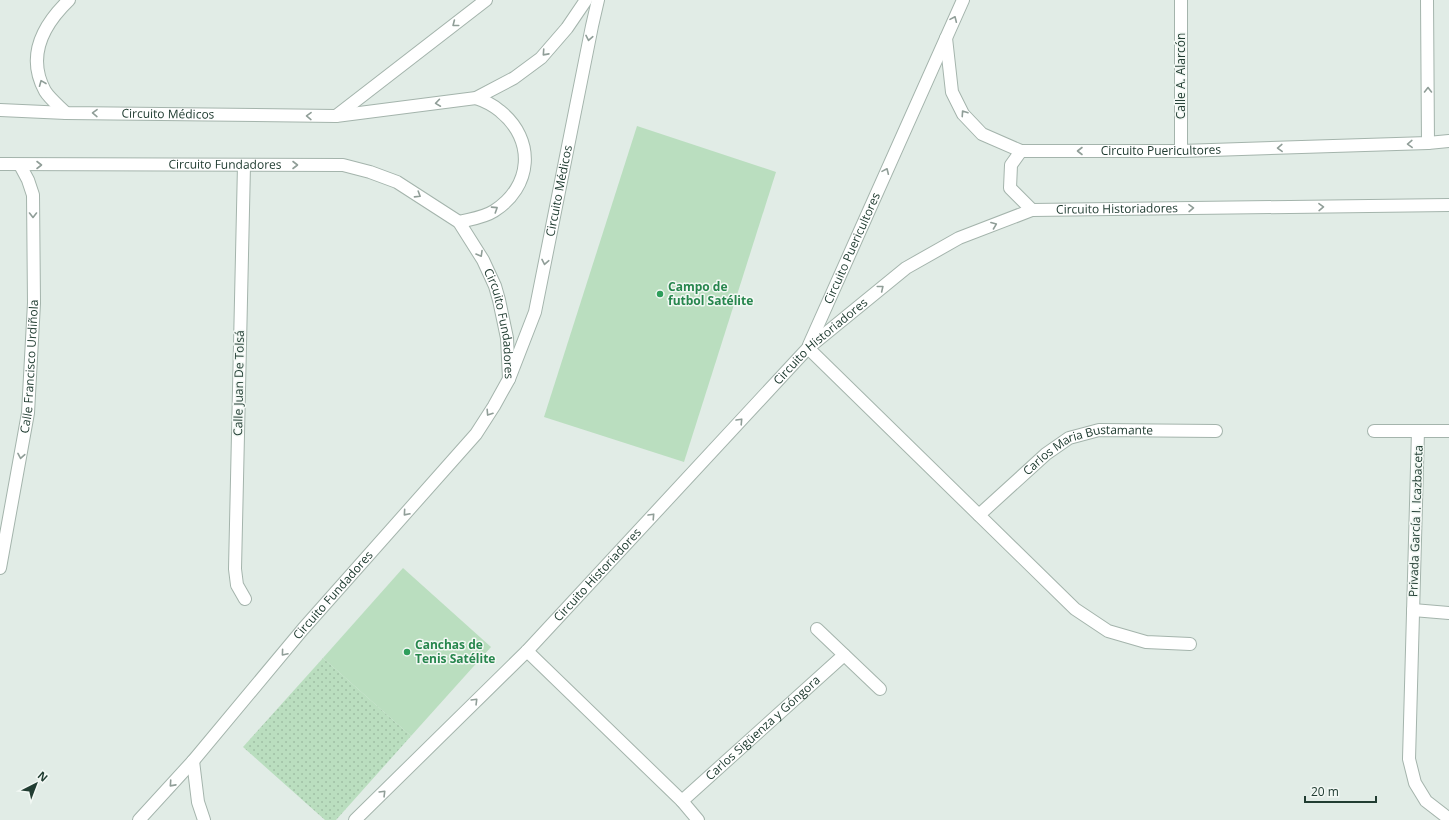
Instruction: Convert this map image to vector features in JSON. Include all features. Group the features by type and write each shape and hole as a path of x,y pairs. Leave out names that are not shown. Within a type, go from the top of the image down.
{"street":[{"path":"66,113 45,91 37,69 37,55 41,40 49,23 60,8 69,0"},
{"path":"336,116 486,0"},
{"name":"Circuito Médicos","path":"0,110 66,113 336,116 476,98 514,78 541,58 567,28 586,0"},
{"name":"Circuito Médicos","path":"509,379 535,312 598,0"},
{"name":"Circuito Puericultores","path":"808,348 963,0"},
{"name":"Calle A. Alarcón","path":"1181,0 1181,152"},
{"path":"1427,0 1428,143"},
{"name":"Circuito Puericultores","path":"946,38 952,92 963,114 982,134 1021,151 1181,152 1449,141"},
{"path":"458,222 492,212 512,195 519,185 524,172 526,157 523,145 512,123 502,112 490,104 476,98"},
{"path":"1021,151 1011,165 1010,188 1032,210"},
{"name":"Circuito Fundadores","path":"0,164 343,165 370,172 397,182 458,222 483,260 495,286 499,300 507,338 509,379 476,434 303,629 193,761 139,820"},
{"name":"Calle Francisco Urdiñola","path":"0,568 28,413 34,303 33,195 28,180 20,165"},
{"name":"Calle Juan De Tolsá","path":"244,165 235,569 237,585 245,599"},
{"name":"Circuito Historiadores","path":"355,820 527,651 808,348 906,268 959,238 1032,210 1449,205"},
{"path":"808,348 1075,609 1108,631 1146,642 1190,644"},
{"name":"Carlos Maria Bustamante","path":"979,515 1046,454 1069,438 1099,430 1216,431"},
{"name":"Privada García I. Icazbaceta","path":"1374,431 1449,431"},
{"name":"Privada García I. Icazbaceta","path":"1418,431 1409,759 1415,783 1426,801 1448,818"},
{"name":"Privada García I. Icazbaceta","path":"1413,610 1449,613"},
{"path":"817,629 880,689"},
{"path":"527,651 682,801 698,820"},
{"name":"Carlos Sigüenza y Góngora","path":"682,801 844,655"},
{"path":"193,761 198,802 204,820"}],"green space":[{"name":"Campo de futbol Satélite","path":"637,126 776,172 684,462 544,417"},
{"name":"Canchas de Tenis Satélite","path":"403,568 491,647 411,736 323,658"},
{"path":"323,658 411,736 336,820 325,820 243,747"}],"place":[{"name":"Campo de futbol Satélite","path":"660,294"},
{"name":"Canchas de Tenis Satélite","path":"407,652"}]}
